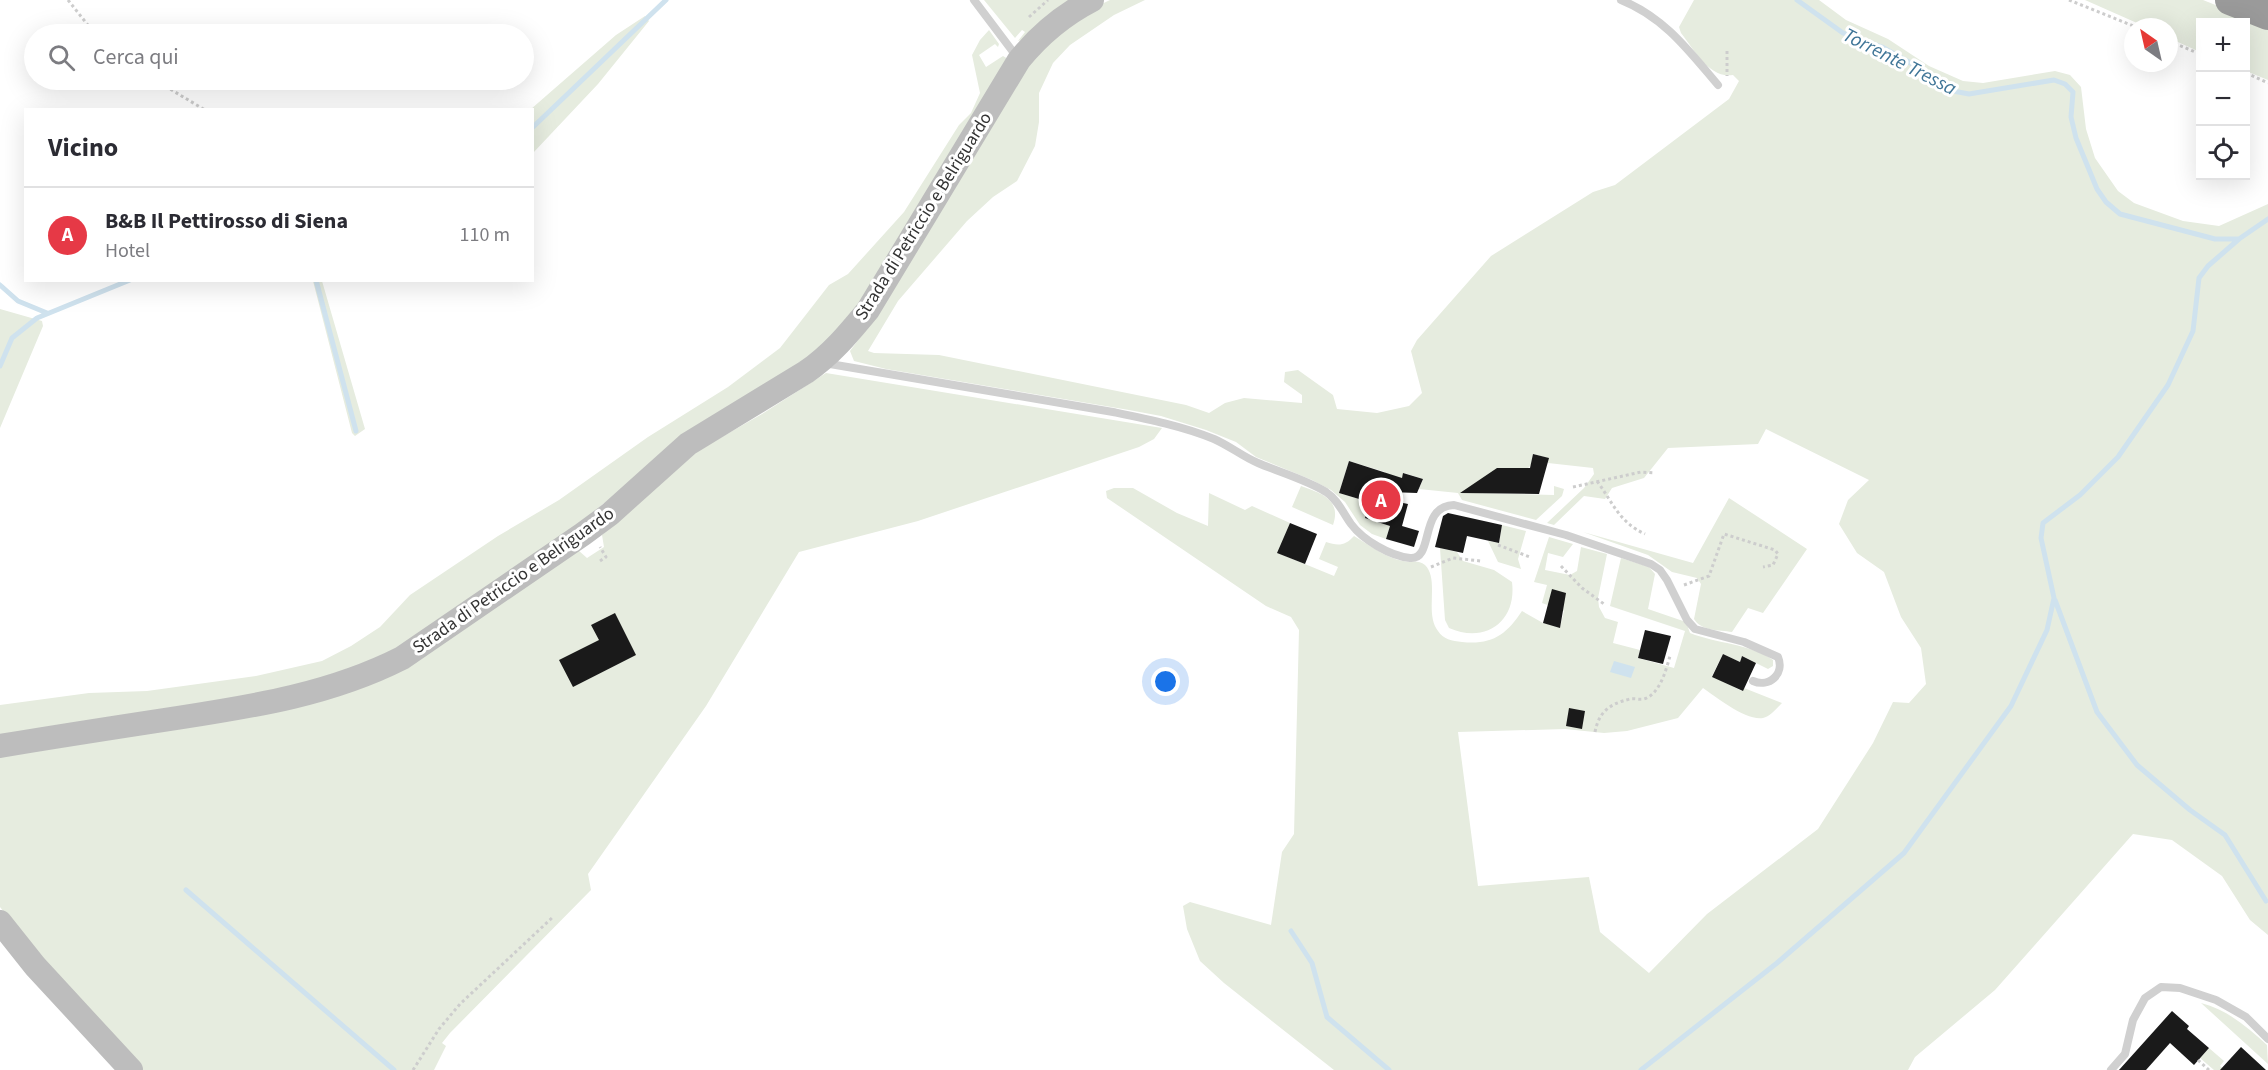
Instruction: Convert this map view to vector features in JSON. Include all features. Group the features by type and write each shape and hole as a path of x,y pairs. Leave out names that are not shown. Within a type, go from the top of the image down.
{"highway":[{"path":"2230,0 2268,15"}],"street":[{"name":"Strada di Petriccio e Belriguardo","path":"0,746 272,703 373,673 402,658 610,514 688,444 820,362 840,343 868,309 1019,60 1037,38 1052,25 1072,10 1092,0"},
{"path":"0,922 34,966 131,1070"}],"lane":[{"path":"974,0 1019,60"},
{"path":"1621,0 1652,15 1665,26 1718,85"},
{"path":"820,362 1113,412 1158,421 1213,439 1253,461 1325,492 1337,502 1358,533 1381,548 1410,558 1422,551 1434,514 1444,505 1454,505 1566,535 1638,558 1660,570 1687,620 1695,628 1744,642 1778,657 1780,668 1776,678 1760,684 1753,681"},
{"path":"2110,1070 2125,1054 2133,1020 2145,998 2161,987 2180,988 2216,1000 2246,1017 2268,1039"}],"path":[{"path":"68,0 86,24"},
{"path":"2069,0 2124,22"},
{"path":"2178,45 2196,52"},
{"path":"1718,85 1726,80 1727,51"},
{"path":"2250,75 2268,83"},
{"path":"172,90 202,108"},
{"path":"1573,487 1641,472 1655,473"},
{"path":"1597,481 1617,513 1634,528 1646,534"},
{"path":"1671,588 1709,576 1724,534 1775,550 1778,554 1773,565 1763,567"},
{"path":"597,542 606,557 600,561"},
{"path":"1498,546 1530,557"},
{"path":"1431,567 1453,558 1481,561"},
{"path":"1561,566 1582,588 1604,604"},
{"path":"1595,732 1598,717 1607,708 1630,699 1645,701 1665,675 1670,656"},
{"path":"413,1070 439,1029 460,1004 554,916"},
{"path":"2198,1060 2209,1070"}],"shaded area":[{"path":"984,0 1077,0 1025,39 1018,41 1025,32 1022,30 1015,38"},
{"path":"1110,0 1145,0 1114,15 1070,45 1053,63 1039,93 1039,122 1035,146 1017,181 993,197 967,221 898,301 868,351 939,355 1186,405 1209,413 1225,403 1244,398 1302,403 1302,395 1284,382 1285,372 1298,370 1333,395 1337,409 1377,413 1409,406 1422,393 1411,351 1417,340 1491,256 1593,192 1615,185 1729,99 1739,81 1733,75 1724,75 1709,68 1681,33 1679,27 1694,0 1819,0 1846,20 1888,39 1929,66 1963,81 1983,83 2055,71 2070,75 2081,87 2086,129 2095,158 2118,191 2134,203 2183,221 2219,226 2268,204 2268,935 2250,920 2222,876 2172,840 2133,834 1995,990 1915,1057 1908,1070 1334,1070 1224,983 1200,961 1187,929 1183,906 1190,902 1271,925 1282,852 1294,834 1299,630 1291,617 1266,606 1107,498 1106,491 1114,488 1133,488 1177,513 1208,526 1209,493 1245,510 1252,506 1290,523 1278,553 1334,576 1338,567 1319,559 1326,542 1341,544 1348,542 1354,536 1390,557 1422,563 1429,571 1431,579 1434,624 1445,638 1462,642 1482,642 1497,637 1522,611 1543,623 1560,627 1564,611 1542,603 1547,585 1534,582 1549,537 1573,544 1563,557 1548,553 1545,570 1570,575 1577,571 1581,547 1607,554 1598,598 1599,607 1605,618 1618,622 1613,643 1640,650 1638,658 1674,668 1685,631 1610,606 1621,558 1649,567 1655,574 1648,609 1686,622 1690,633 1754,650 1773,660 1773,666 1768,669 1742,656 1740,662 1723,654 1712,676 1742,691 1744,688 1782,703 1771,714 1763,718 1748,716 1740,712 1703,688 1678,718 1627,731 1604,733 1565,729 1458,732 1478,886 1589,877 1600,932 1649,973 1707,914 1818,829 1873,743 1893,702 1909,703 1926,684 1921,648 1901,617 1884,572 1857,553 1839,524 1848,500 1869,480 1766,429 1758,444 1668,448 1644,478 1612,488 1605,499 1584,496 1554,525 1547,523 1584,488 1594,474 1593,468 1548,463 1548,458 1533,454 1531,465 1528,468 1473,493 1554,495 1554,486 1564,489 1562,496 1536,520 1462,500 1458,493 1419,489 1423,479 1404,473 1396,494 1381,489 1385,472 1349,461 1339,493 1369,502 1365,518 1390,526 1386,539 1372,534 1360,525 1345,502 1331,490 1256,457 1236,442 1206,430 1161,416 886,369 854,361 850,351 876,316 1028,64 1077,16"},
{"path":"2085,0 2203,0 2248,18 2196,18 2196,50 2178,42 2178,18 2126,18"},
{"path":"645,16 649,21 598,84 534,152 534,108 532,108 616,35"},
{"path":"2250,19 2268,26 2268,80 2250,73"},
{"path":"989,30 999,44 998,47 995,44 979,55 986,67 1003,56 1008,59 859,306 807,361 603,504 575,527 396,650 374,661 268,694 0,737 0,705 89,693 147,691 256,676 322,661 380,627 410,595 498,536 559,500 648,437 728,387 780,348 829,285 848,274 904,212 959,125 971,113 980,93 972,55 980,40"},
{"path":"313,282 322,282 365,429 355,436 352,433"},
{"path":"0,309 42,321 43,326 0,428"},
{"path":"826,373 1162,428 1154,439 1139,447 918,521 799,552 706,706 588,874 591,890 450,1033 442,1043 446,1046 434,1070 143,1070 40,960 0,907 0,754 326,696 578,550 587,558 604,547 602,535 699,450 762,414"},
{"path":"1301,486 1328,498 1334,509 1333,525 1292,507"},
{"path":"1729,498 1807,549 1763,613 1748,608 1732,632 1706,628 1694,619 1701,584 1697,578 1672,572 1648,555 1583,532 1693,563"},
{"path":"1502,525 1526,531 1518,559 1521,569 1498,562 1488,541 1499,543"},
{"path":"1440,548 1457,552 1463,561 1494,570 1512,582 1509,608 1504,618 1496,626 1475,633 1449,628 1445,620"},
{"path":"2201,1003 2228,1015 2267,1045 2268,1064"},
{"path":"2209,1048 2224,1061 2220,1066 2225,1070 2214,1070 2200,1058"}],"water":[{"path":"1614,661 1635,667 1631,678 1610,672"}],"building":[{"path":"1533,454 1549,458 1539,494 1460,493 1497,468 1530,468"},
{"path":"1349,461 1402,478 1403,473 1423,479 1417,493 1389,492 1389,500 1408,504 1402,526 1419,531 1414,547 1386,539 1390,526 1365,518 1369,502 1339,493"},
{"path":"1448,513 1502,525 1499,543 1467,536 1463,553 1435,547 1443,516"},
{"path":"1290,523 1317,534 1305,564 1277,553"},
{"path":"1552,589 1566,593 1560,628 1543,623"},
{"path":"615,613 636,655 573,687 559,660 599,640 591,625"},
{"path":"1645,630 1671,636 1663,664 1638,658"},
{"path":"1723,654 1740,662 1742,656 1756,663 1743,691 1712,677"},
{"path":"1569,708 1585,711 1582,729 1566,726"},
{"path":"2172,1011 2189,1026 2187,1029 2209,1048 2194,1065 2170,1043 2146,1070 2119,1070"},
{"path":"2241,1047 2266,1070 2220,1070"}],"waterway":[{"path":"534,126 666,0"},
{"name":"Torrente Tressa","path":"1797,0 1843,33 1882,47 1923,70 1953,91 1969,94 2054,80 2065,84 2073,92 2071,117 2076,138 2097,189 2106,202 2120,214 2215,239 2239,239 2268,219"},
{"path":"1641,1070 1777,963 1904,853 2011,706 2047,630 2054,598 2041,538 2043,523 2080,495 2118,457 2168,385 2193,331 2199,278 2208,266 2239,239"},
{"path":"0,366 12,338 37,318 125,282"},
{"path":"317,282 356,431"},
{"path":"0,285 18,301 47,313"},
{"path":"2055,600 2097,712 2137,765 2190,810 2225,835 2266,901"},
{"path":"186,890 394,1070"},
{"path":"1291,931 1312,963 1327,1017 1389,1070"}],"place":[{"name":"B&B Il Pettirosso di Siena","path":"1381,500"}]}
